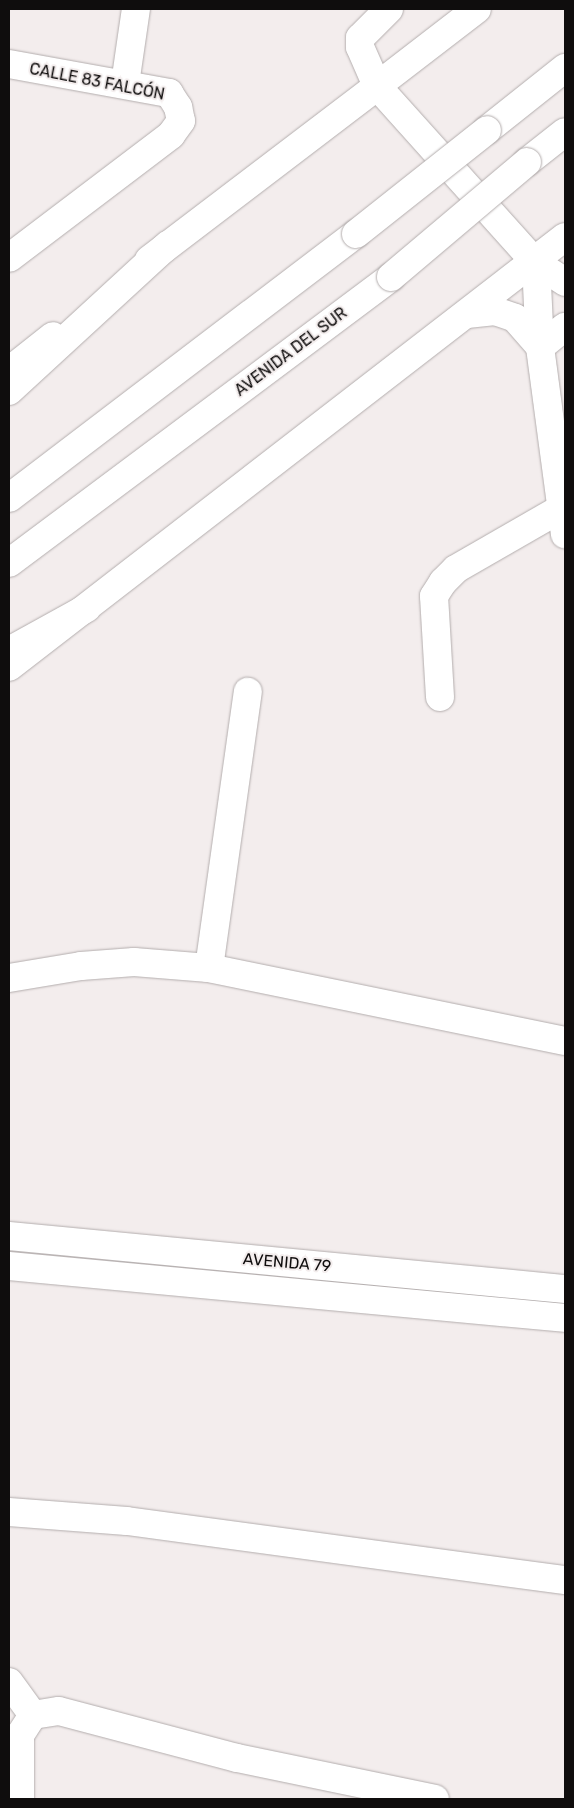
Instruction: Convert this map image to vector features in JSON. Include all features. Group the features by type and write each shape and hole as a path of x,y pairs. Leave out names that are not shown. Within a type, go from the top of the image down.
{"main road":[{"path":"125,84 136,9"},
{"path":"389,9 360,38 360,47 377,86 536,263 565,282"},
{"path":"9,371 168,245 477,9"},
{"name":"CALLE 83 FALCÓN","path":"9,64 170,93 178,107 181,121 171,135 9,258"},
{"path":"9,498 356,234 565,68"},
{"name":"AVENIDA DEL SUR","path":"9,563 391,277 565,132"},
{"path":"9,666 536,263 565,237"},
{"path":"9,391 168,245"},
{"path":"440,697 434,596 443,582 456,569 564,521 540,347 536,263"},
{"path":"467,314 495,311 515,318 540,347"},
{"path":"540,347 565,327"},
{"path":"9,650 86,608"},
{"path":"209,968 248,692"},
{"path":"9,978 81,966 134,962 209,968 565,1041"},
{"name":"AVENIDA 79","path":"9,1236 565,1289"},
{"name":"AVENIDA 79","path":"9,1266 565,1318"},
{"path":"9,1512 127,1521 565,1580"},
{"path":"9,1682 33,1715"},
{"path":"20,1799 20,1735 33,1715 58,1711 237,1758 435,1799"}]}
